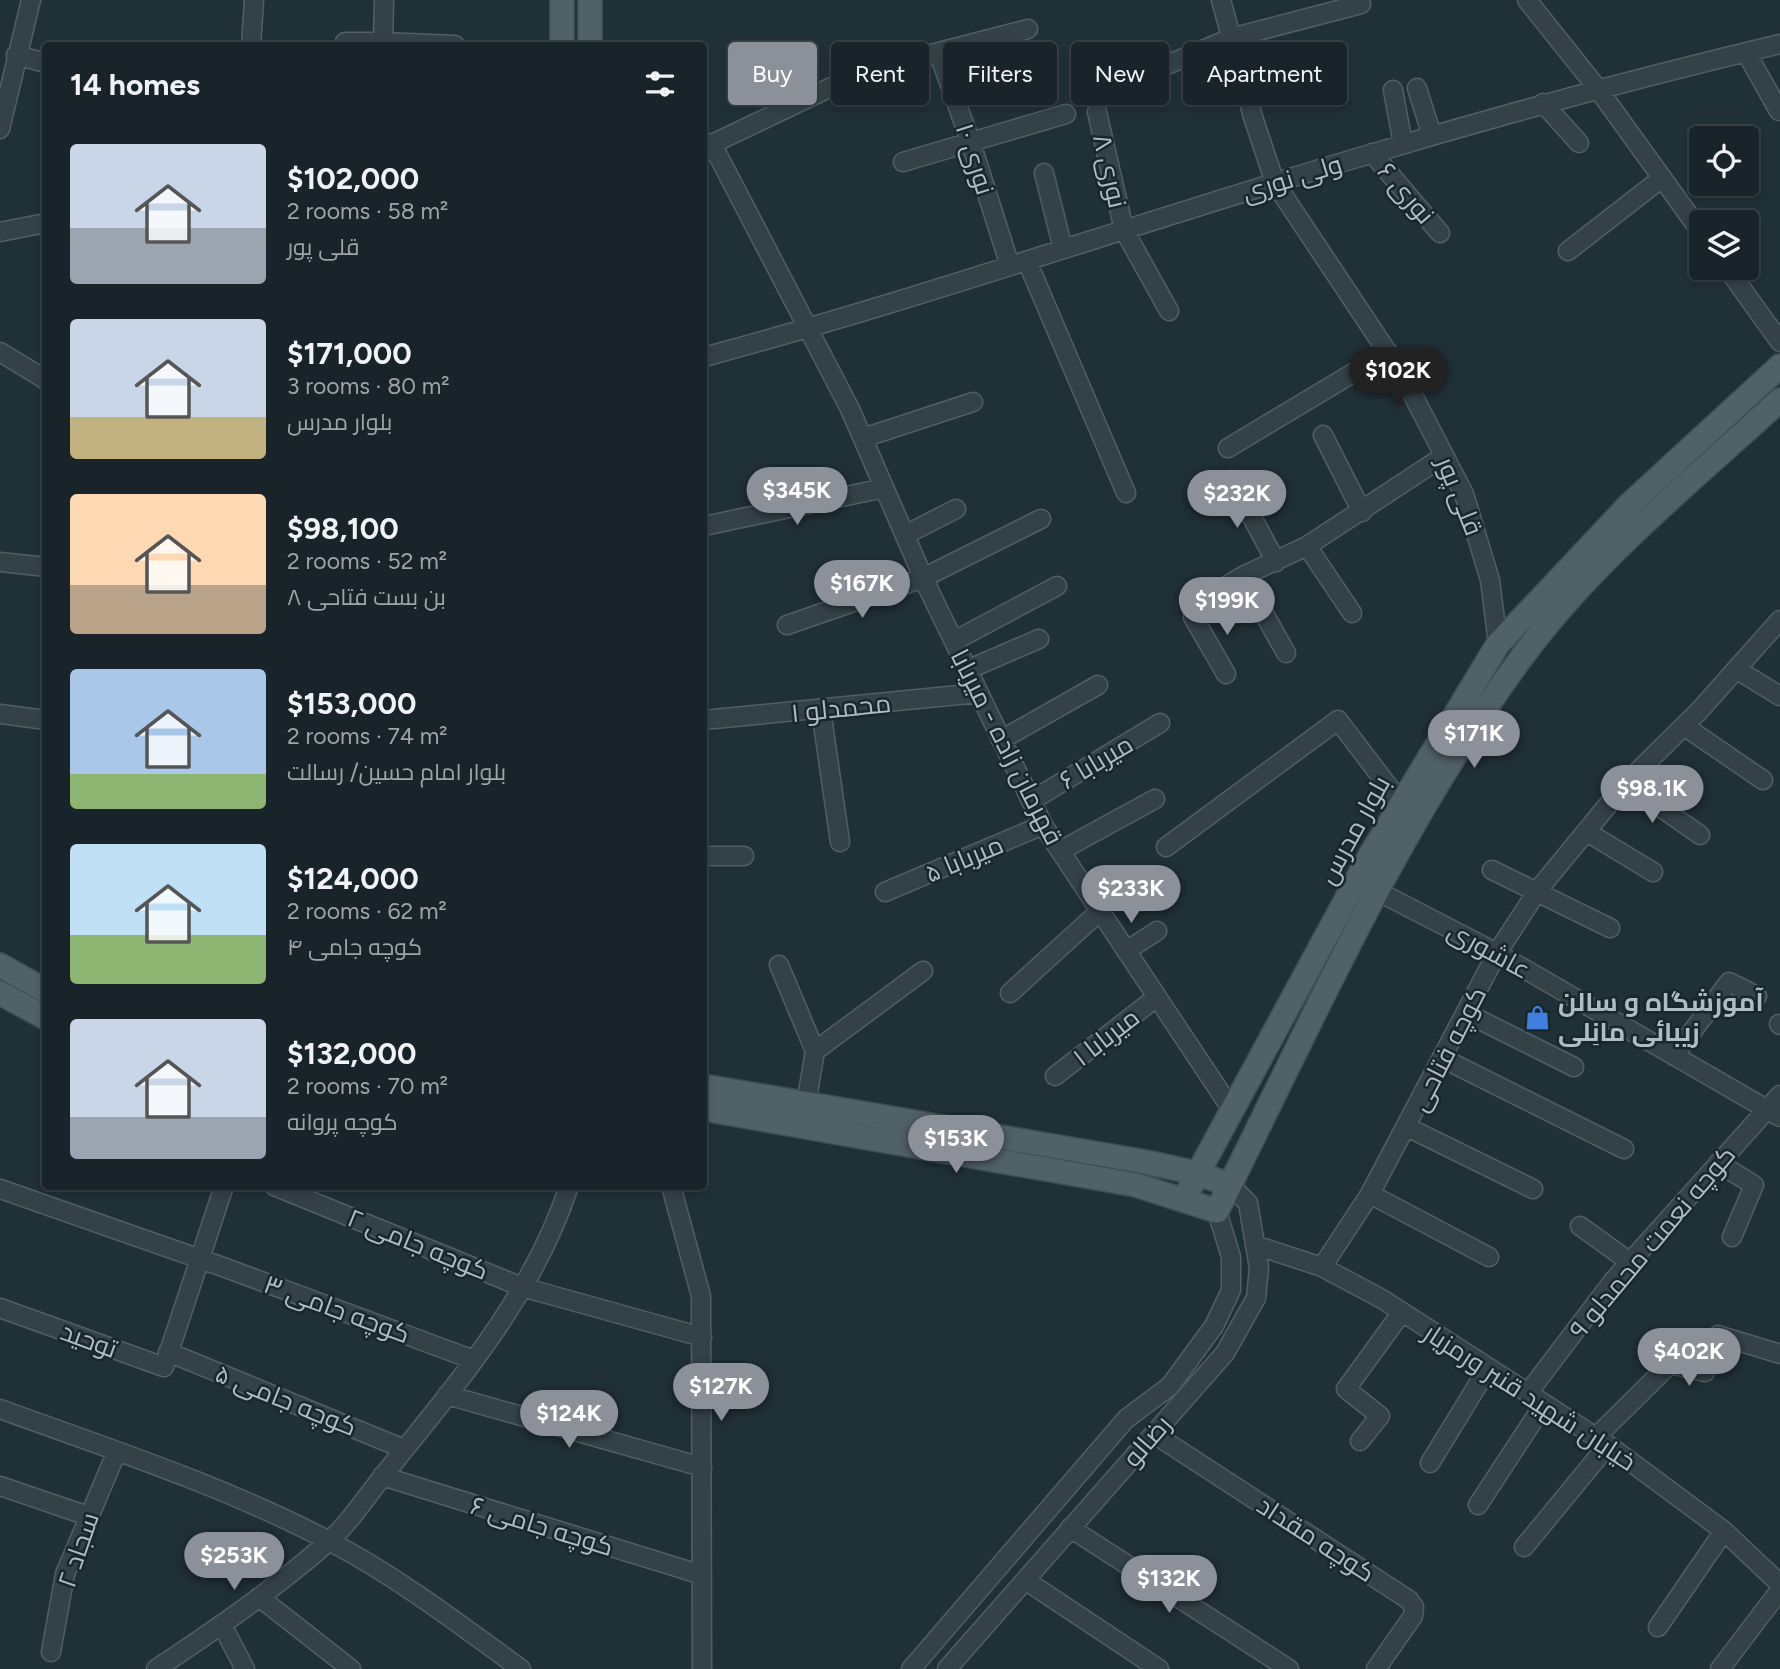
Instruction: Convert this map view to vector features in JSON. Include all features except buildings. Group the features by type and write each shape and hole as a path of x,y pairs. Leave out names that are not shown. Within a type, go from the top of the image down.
{"main road":[{"path":"562,0 562,42"},
{"path":"590,0 590,42"},
{"name":"بلوار مدرس","path":"1184,1199 1401,803 1498,644 1630,505 1780,366"},
{"name":"بلوار مدرس","path":"1217,1211 1378,892 1466,741 1523,656 1574,595 1780,400"},
{"path":"0,965 42,989"},
{"path":"0,993 42,1016"},
{"path":"707,1087 1196,1173 1230,1185"},
{"path":"707,1110 1136,1185 1217,1211"}],"street":[{"path":"0,129 5,83 16,55 31,0"},
{"path":"251,42 254,0"},
{"path":"345,42 383,42 384,0"},
{"name":"قلی پور","path":"1221,0 1275,183 1388,352 1464,494 1490,580 1498,644"},
{"path":"1527,0 1598,89 1689,215"},
{"path":"1169,64 1231,38 1361,4"},
{"path":"708,143 864,71 1028,29"},
{"name":"ولی نوری","path":"707,356 810,328 1372,153 1542,103 1780,44"},
{"name":"نوری ۱۰","path":"938,52 1018,263 1126,493"},
{"path":"1746,52 1779,111"},
{"path":"16,55 42,62"},
{"path":"1417,88 1432,136"},
{"path":"1393,90 1402,144"},
{"path":"1542,103 1579,143"},
{"name":"نوری ۸","path":"1097,112 1124,230 1169,311"},
{"path":"903,162 1066,114"},
{"name":"قهرمان زاده - میربابا","path":"708,143 810,328 863,438 923,578 1043,825 1232,1110"},
{"name":"نوری ۶","path":"1372,153 1440,233"},
{"path":"1044,173 1063,249"},
{"path":"1568,251 1662,178"},
{"path":"0,232 42,224"},
{"path":"1736,280 1780,342"},
{"path":"0,352 42,378"},
{"path":"1228,448 1388,352"},
{"path":"863,438 973,402"},
{"path":"1323,435 1362,512"},
{"path":"1226,674 1193,617 1194,605 1243,576 1307,546 1444,456"},
{"path":"1232,480 1276,562"},
{"path":"707,525 884,488"},
{"path":"905,535 956,509"},
{"path":"787,625 923,578 1041,519"},
{"path":"1307,546 1352,613"},
{"path":"0,562 42,567"},
{"path":"1243,576 1286,653"},
{"path":"954,641 1056,586"},
{"name":"کوچه فتاحی","path":"1322,1267 1370,1194 1497,953 1538,890 1626,783 1684,726 1780,620"},
{"path":"968,670 1040,639"},
{"path":"1736,668 1780,696"},
{"path":"1001,740 1098,685"},
{"name":"محمدلو ۱","path":"707,720 979,693"},
{"path":"821,710 840,842"},
{"path":"0,714 42,719"},
{"path":"1167,847 1338,720 1401,803 1421,816"},
{"name":"میربابا ۶","path":"1031,802 1160,723"},
{"path":"1684,726 1763,780"},
{"path":"1626,783 1700,835"},
{"path":"1060,851 1155,799"},
{"name":"میربابا ۵","path":"885,892 1043,825"},
{"path":"1587,832 1653,872"},
{"path":"707,856 744,856"},
{"path":"1492,870 1538,890 1610,928"},
{"name":"عاشوری","path":"1378,892 1497,953 1774,1113"},
{"path":"1010,993 1100,911"},
{"path":"1126,951 1157,931"},
{"path":"779,965 815,1051 806,1104"},
{"path":"815,1051 923,971"},
{"path":"1674,1056 1729,982 1757,996"},
{"name":"میربابا ۱","path":"1055,1076 1157,997"},
{"path":"1466,1013 1574,1067"},
{"path":"1442,1058 1624,1149"},
{"name":"کوچه نعمت محمدلو ۹","path":"1528,1393 1630,1262 1718,1163 1774,1113 1780,1095"},
{"path":"1407,1127 1533,1189"},
{"path":"1718,1163 1754,1185 1732,1237"},
{"name":"رضالو","path":"947,1669 1225,1353 1256,1298 1258,1247 1248,1203 1230,1185"},
{"name":"کوچه جامی ۳","path":"0,1189 201,1259 474,1360"},
{"path":"168,1352 223,1190"},
{"name":"کوچه جامی ۲","path":"284,1190 522,1287 702,1337"},
{"path":"156,1669 222,1625 330,1541 497,1332 532,1274 559,1217 568,1190"},
{"path":"672,1190 701,1296 702,1669"},
{"path":"1370,1194 1489,1257"},
{"name":"رضالو","path":"911,1669 1126,1419 1170,1386 1214,1326 1231,1290 1231,1257 1217,1211"},
{"path":"1580,1226 1630,1262"},
{"name":"خیابان شهید قنبر ورمزیار","path":"1258,1247 1322,1267 1402,1312 1488,1367 1602,1441 1724,1531 1780,1584"},
{"name":"توحید","path":"0,1308 164,1367 168,1352"},
{"path":"1360,1441 1380,1416 1346,1389 1402,1312"},
{"path":"1524,1547 1602,1441 1670,1364 1705,1372 1718,1335 1780,1354"},
{"name":"کوچه جامی ۵","path":"168,1352 404,1449"},
{"path":"1430,1463 1488,1367"},
{"path":"447,1395 702,1467"},
{"path":"1478,1506 1544,1404"},
{"path":"0,1409 176,1473 330,1541 407,1586 521,1669"},
{"name":"کوچه مقداد","path":"1154,1434 1409,1600 1414,1607 1413,1616 1376,1669"},
{"name":"سجاد ۲","path":"51,1652 65,1574 117,1451"},
{"name":"کوچه جامی ۶","path":"382,1476 702,1576"},
{"path":"0,1486 88,1516"},
{"path":"1070,1528 1289,1669"},
{"path":"1658,1627 1724,1531"},
{"path":"1025,1580 1159,1669"},
{"path":"1720,1669 1780,1590"},
{"path":"259,1597 351,1669"},
{"path":"222,1625 245,1669"}],"place":[{"name":"آموزشگاه و سالن زیبائی مانِلی","path":"1538,1017"}]}
